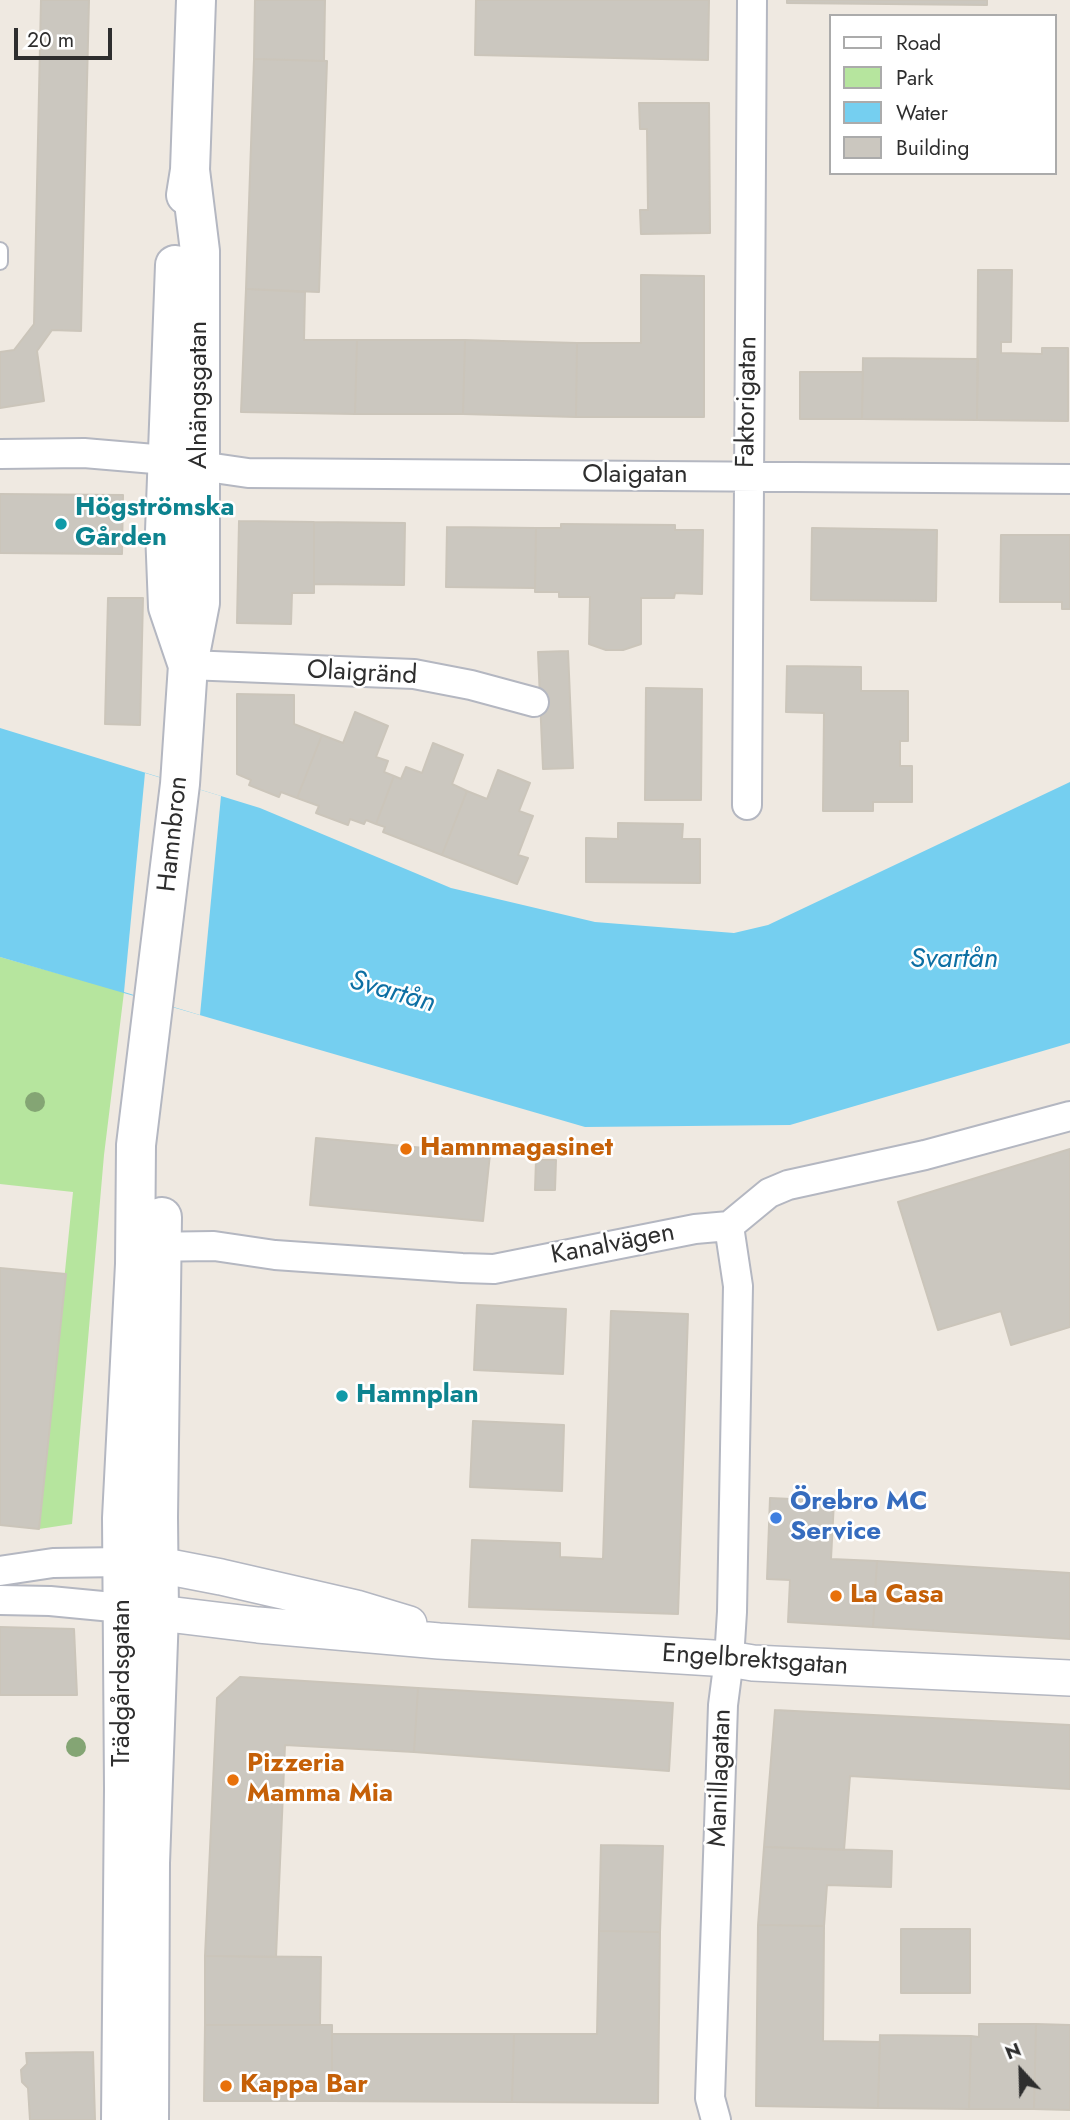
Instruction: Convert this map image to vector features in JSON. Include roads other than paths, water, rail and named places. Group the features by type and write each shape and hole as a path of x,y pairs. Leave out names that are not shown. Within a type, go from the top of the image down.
{"main road":[{"name":"Alnängsgatan","path":"188,666 168,607 165,531 183,463 176,260 190,170 196,0"},
{"name":"Hamnbron","path":"148,1247 136,1145 180,784 188,666"},
{"name":"Trädgårdsgatan","path":"121,2120 136,1899 141,1610 141,1564 122,1489 148,1247"},
{"name":"Trädgårdsgatan","path":"136,1899 149,2120"}],"street":[{"name":"Faktorigatan","path":"747,805 752,0"},
{"name":"Olaigatan","path":"0,454 83,453 183,463 248,473 781,479 1070,479"},
{"name":"Olaigränd","path":"188,666 414,674 471,685 534,702"},
{"path":"729,1226 769,1193 788,1185 925,1156 1070,1116"},
{"name":"Kanalvägen","path":"148,1247 214,1246 275,1255 494,1269 695,1229 729,1226"},
{"name":"Manillagatan","path":"716,2120 710,2098 723,1705 729,1659 738,1286 729,1226"},
{"name":"Engelbrektsgatan","path":"0,1571 53,1563 141,1564 221,1577 356,1608 402,1621 439,1641"},
{"name":"Engelbrektsgatan","path":"0,1600 50,1601 258,1625 439,1641 729,1659 754,1663 1070,1678"}],"lane":[{"path":"0,250 0,262"}],"water":[{"name":"Svartån","path":"0,728 260,808 451,888 595,922 734,933 768,925 1070,782 1070,1043 790,1125 585,1127 0,957"}],"place":[{"name":"Högströmska Gården","path":"61,524"},
{"name":"Hamnmagasinet","path":"406,1149"},
{"name":"Hamnplan","path":"342,1396"},
{"name":"Örebro MC Service","path":"776,1518"},
{"name":"La Casa","path":"836,1596"},
{"name":"Pizzeria Mamma Mia","path":"233,1780"},
{"name":"Kappa Bar","path":"226,2086"}]}
